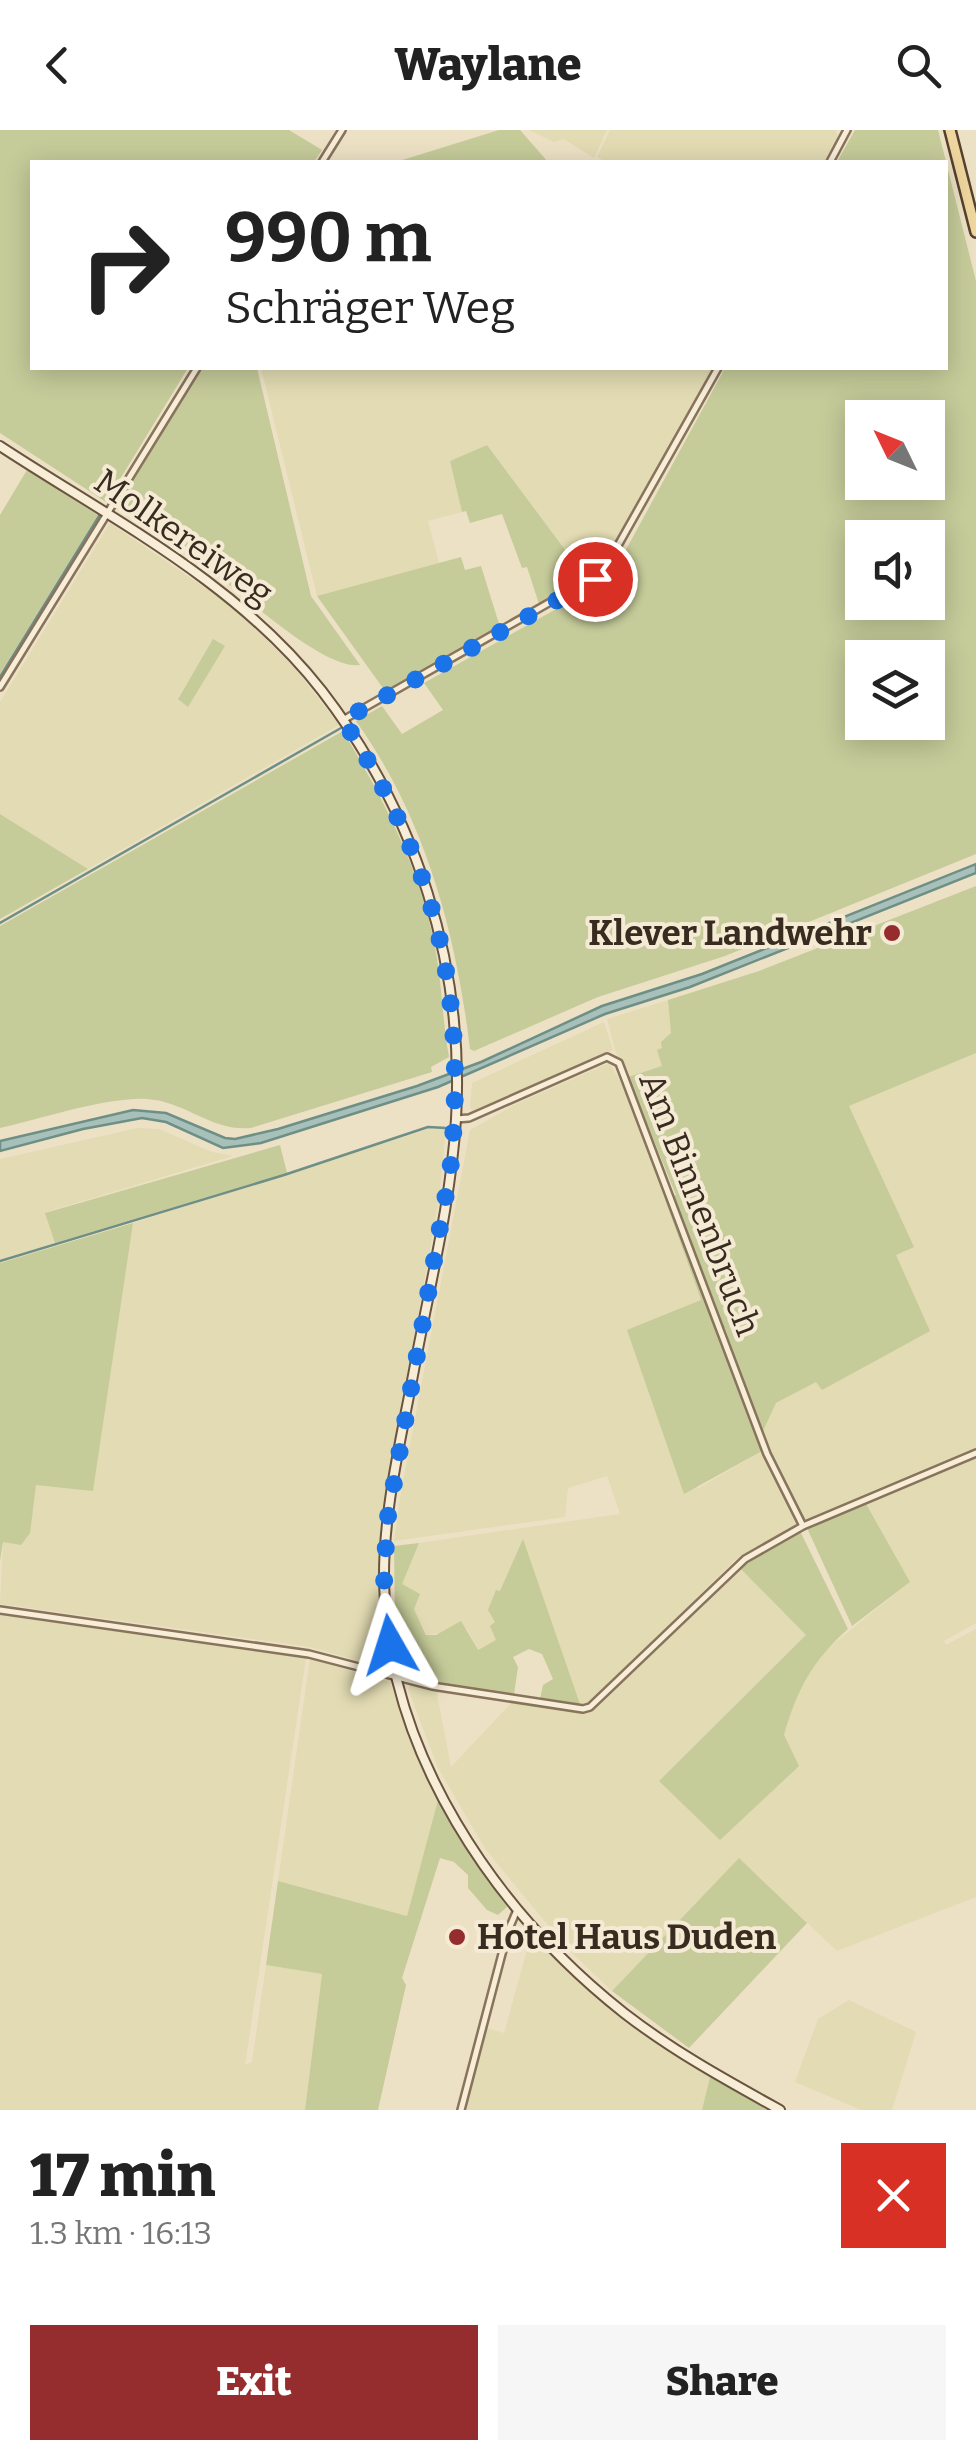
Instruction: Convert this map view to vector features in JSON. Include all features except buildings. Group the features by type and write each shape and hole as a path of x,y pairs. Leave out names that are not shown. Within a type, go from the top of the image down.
{"main road":[{"path":"950,130 976,232"},
{"name":"Molkereiweg","path":"0,446 179,560 240,606 298,663 343,720 376,771 420,869 446,965 456,1065 456,1119 450,1172 387,1522 384,1584 396,1678 415,1738 442,1796 479,1856 519,1908 571,1966 623,2012 680,2052 780,2110"}],"street":[{"path":"323,160 342,130"},
{"path":"831,160 848,130"},
{"path":"0,687 196,370"},
{"path":"343,720 603,572 717,370"},
{"name":"Am Binnenbruch","path":"456,1119 469,1118 607,1057 619,1063 767,1454 803,1526"},
{"path":"0,1610 309,1654 396,1678 584,1710 734,1566 803,1526 976,1453"},
{"path":"460,2110 512,1918 519,1908"}],"shaded area":[{"path":"529,130 607,130 594,158 564,139 554,142"},
{"path":"610,130 836,130 838,138 825,160 597,157"},
{"path":"261,370 712,370 606,562 586,578 487,445 450,461 462,512 428,521 439,563 317,596"},
{"path":"110,523 233,607 294,667 339,725 88,869 0,814 0,702","holes":["213,640 224,647 188,706 178,698"]},
{"path":"668,1000 671,1033 663,1048 662,1066 628,1077 616,1053 607,1019"},
{"path":"604,1022 613,1050 472,1111 472,1083"},
{"path":"976,1053 976,1449 787,1531 735,1560 589,1705 581,1707 523,1540 500,1592 495,1623 497,1640 477,1650 467,1629 427,1635 401,1584 419,1543 620,1514 607,1476 568,1488 565,1517 394,1541 470,1130 516,1104 609,1063 632,1100 669,1198 665,1201 701,1301 697,1489 767,1448 762,1433 776,1403 817,1381 822,1389 896,1255 913,1246 849,1106"},
{"path":"138,1128 159,1129 212,1152 233,1156 46,1212 55,1243 0,1260 0,1159"},
{"path":"429,1129 446,1129 439,1199 381,1521 379,1614 387,1669 310,1647 0,1604 3,1542 36,1485 93,1490 133,1223"},
{"path":"976,1455 976,1623 944,1641 946,1645 976,1629 976,1897 837,1951 739,1858 612,1991 566,1947 486,1850 438,1768 408,1689 410,1685 440,1690 437,1694 451,1767 514,1700 588,1713 738,1566 807,1635 659,1781 784,1735 795,1698 823,1652 910,1582 865,1502"},
{"path":"0,1615 306,1658 245,2065 252,2062 266,1965 322,1974 305,2110 0,2110"},
{"path":"310,1659 390,1682 410,1740 438,1800 407,1916 278,1881"},
{"path":"532,1932 567,1970 619,2016 710,2077 702,2110 464,2110 486,2028 504,2033"},
{"path":"849,2000 916,2032 892,2110 861,2110 795,2082 818,2019"}],"green space":[{"path":"0,130 289,130 322,150 315,160 30,160 30,370 187,370 106,502 0,433"},
{"path":"499,130 520,130 546,160 402,160"},
{"path":"855,130 938,130 946,160 838,160"},
{"path":"948,170 976,281 976,854 725,956 598,997 474,1051 470,1049 456,962 434,878 401,797 356,721 382,706 402,734 443,710 424,683 610,579 724,370 948,370"},
{"path":"202,370 257,370 311,596 360,665 343,663 297,638 118,501"},
{"path":"487,445 586,578 539,604 502,514 470,523 466,511 462,512 450,461"},
{"path":"27,470 98,515 0,674 0,515"},
{"path":"461,557 465,570 481,566 500,627 385,691 317,596"},
{"path":"213,639 225,646 188,707 178,699"},
{"path":"343,731 385,807 419,886 437,956 449,1057 431,1067 432,1072 251,1128 224,1125 161,1101 131,1099 0,1128 0,926"},
{"path":"0,814 88,869 0,919"},
{"path":"976,886 976,1053 849,1106 914,1247 896,1255 930,1331 822,1390 816,1382 776,1403 762,1433 725,1328 720,1329 762,1451 684,1494 627,1330 701,1300 665,1200 676,1195 628,1077 662,1066 657,1050 671,1033 668,1000 759,971"},
{"path":"280,1145 287,1173 55,1243 45,1213"},
{"path":"133,1223 93,1491 36,1485 30,1533 21,1545 3,1542 0,1561 0,1263"},
{"path":"865,1502 910,1582 852,1626 807,1528"},
{"path":"800,1531 848,1629 816,1664 789,1719 784,1735 799,1766 720,1840 659,1781 806,1635 738,1566"},
{"path":"523,1539 581,1707 540,1699 543,1685 553,1679 542,1654 529,1649 513,1657 518,1667 514,1694 435,1684 404,1674 395,1619 394,1546 419,1543 402,1584 420,1594 414,1609 426,1635 436,1635 461,1621 478,1650 496,1640 490,1626 495,1622 488,1610"},
{"path":"438,1800 507,1907 498,1915 487,1910 468,1888 468,1875 454,1862 440,1858 402,1978 406,1985 378,2110 305,2110 322,1974 266,1965 278,1881 407,1916"},
{"path":"739,1858 807,1923 689,2048 612,1991"},
{"path":"710,2077 768,2110 702,2110"}],"water":[{"path":"976,864 976,873 690,987 605,1014 438,1087 261,1143 223,1148 166,1122 142,1118 0,1151 0,1141 133,1110 166,1113 225,1138 278,1129 481,1062 602,1006 702,974"}],"waterway":[{"path":"0,677 99,516"},
{"path":"0,923 341,728"},
{"path":"0,1261 428,1127 446,1128"}],"place":[{"name":"Klever Landwehr","path":"892,933"},
{"name":"Hotel Haus Duden","path":"457,1937"}],"route":[{"path":"390,1645 384,1584 387,1522 450,1172 456,1119 456,1051 448,978 429,897 398,814 343,720 595,579"}]}
